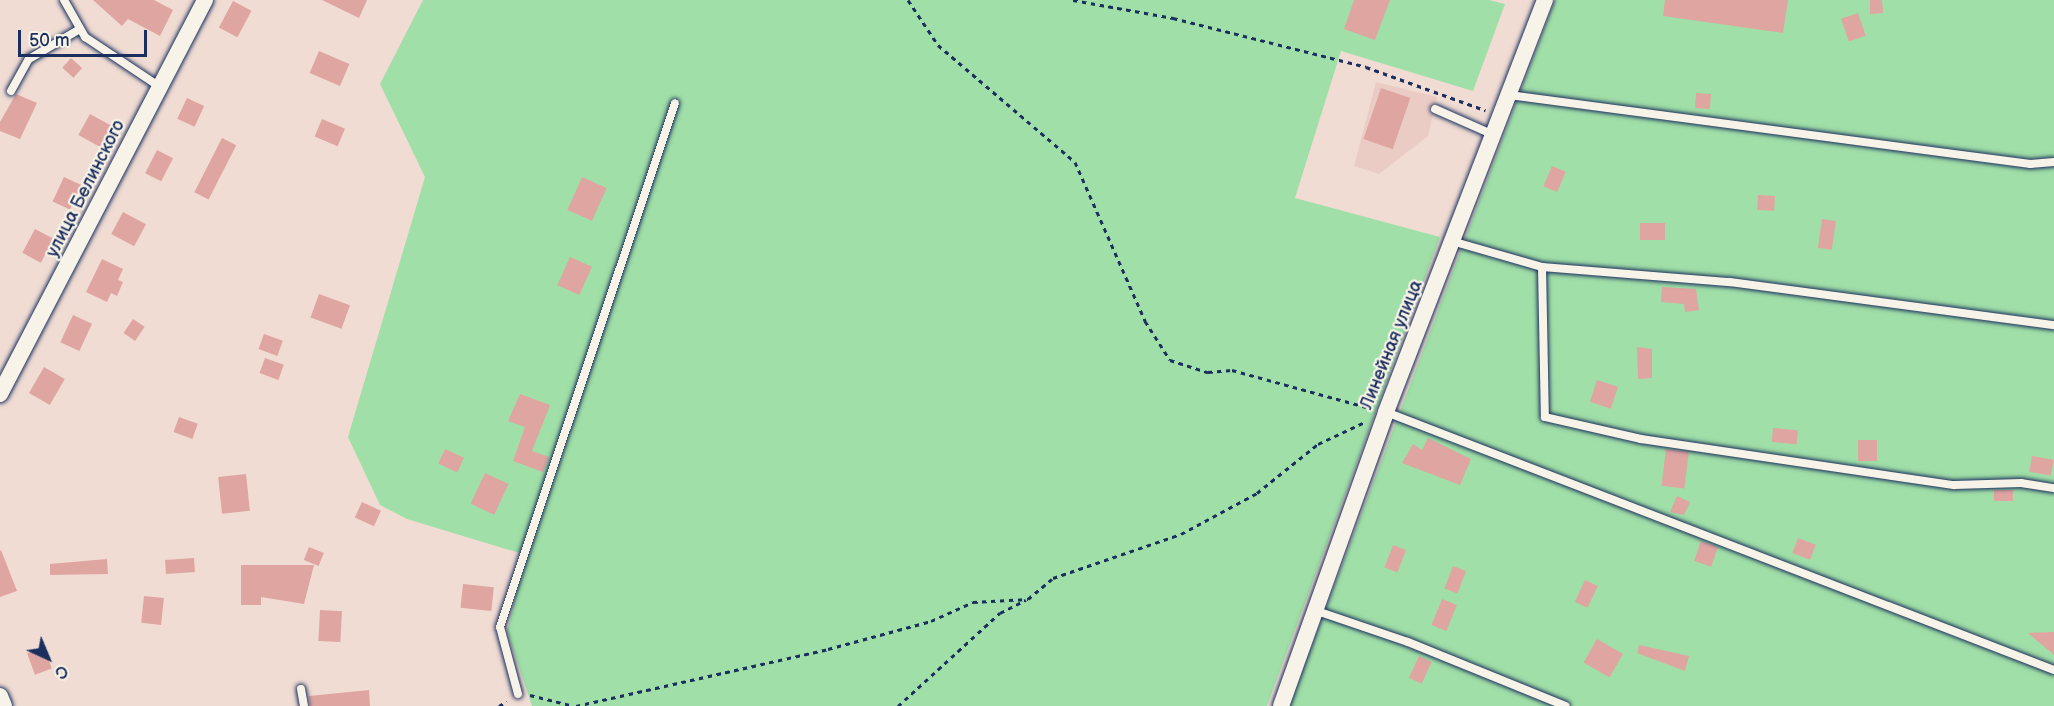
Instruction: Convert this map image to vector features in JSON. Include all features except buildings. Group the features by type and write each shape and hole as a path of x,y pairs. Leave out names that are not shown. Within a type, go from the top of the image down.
{"street":[{"name":"улица Белинского","path":"0,394 205,0"},
{"name":"Линейная улица","path":"1281,706 1317,611 1386,412 1455,242 1545,0"},
{"path":"0,696 4,706"}],"lane":[{"path":"64,0 85,37 160,87"},
{"path":"11,91 29,60 80,30"},
{"path":"1509,95 2018,162 2054,162"},
{"path":"518,694 500,627 675,103"},
{"path":"1435,109 1495,135"},
{"path":"1455,242 1542,267 1730,282 2054,325"},
{"path":"1542,267 1545,417 1641,439 1954,485 2021,483 2054,488"},
{"path":"1386,412 2054,670"},
{"path":"1317,611 1417,646 1566,706"},
{"path":"301,689 304,706"}],"path":[{"path":"908,0 938,45 1075,162 1145,321 1170,360 1208,372 1232,370 1386,412"},
{"path":"1073,0 1173,18 1366,67 1502,116"},
{"path":"898,706 1000,613 1028,599 1053,578 1181,534 1257,493 1318,444 1386,412"},
{"path":"518,694 543,695 575,706 828,649 932,621 973,602 1028,599"}],"shaded area":[{"path":"1376,82 1437,97 1428,136 1379,174 1354,166"}],"green space":[{"path":"423,0 1489,0 1505,4 1473,91 1341,51 1295,198 1440,237 1267,706 532,706 507,631 526,555 407,519 380,505 348,437 425,177 380,84"},
{"path":"1555,0 2054,0 2054,706 1289,706"}]}
